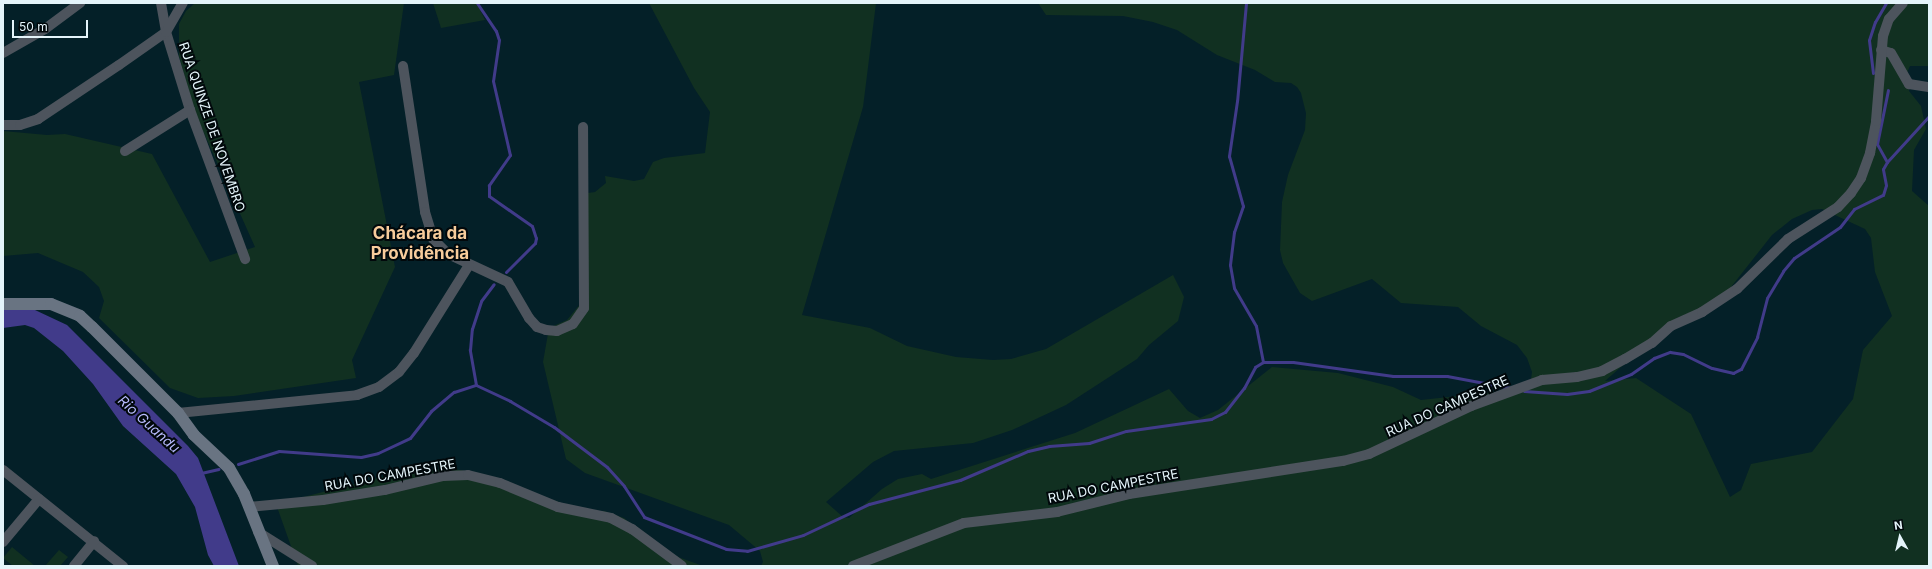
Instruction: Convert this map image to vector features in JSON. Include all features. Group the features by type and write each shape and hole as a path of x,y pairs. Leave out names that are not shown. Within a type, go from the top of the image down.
{"street":[{"path":"3,53 45,29 80,3"},
{"name":"RUA QUINZE DE NOVEMBRO","path":"161,3 166,32 190,110 245,259"},
{"path":"3,125 20,125 38,119 166,32 183,3"},
{"name":"RUA DO CAMPESTRE","path":"854,566 964,523 1057,512 1129,494 1343,461 1386,447 1471,406 1542,380 1577,377 1602,371 1625,359 1652,342 1671,326 1702,312 1737,289 1788,239 1838,207 1851,193 1861,178 1870,153 1876,120 1881,50 1889,19 1903,3"},
{"path":"1881,50 1891,52 1909,84 1929,87"},
{"path":"403,66 428,229 439,247 469,265 508,282 537,327 557,331 573,324 580,317 584,308 583,127"},
{"path":"126,151 190,110"},
{"path":"178,413 357,395 379,387 399,372 414,353 469,265"},
{"path":"3,304 51,304 80,316 178,413 194,436 229,468 249,506 258,532 273,566"},
{"path":"3,470 94,541 123,566"},
{"name":"RUA DO CAMPESTRE","path":"249,506 323,500 385,490 443,476 468,474 500,483 558,507 611,518 632,529 682,566"},
{"path":"3,542 39,499"},
{"path":"258,532 312,566"},
{"path":"74,566 94,541"}],"green space":[{"path":"195,3 404,3 394,75 359,82 395,267 352,360 356,378 234,396 198,398 170,388 99,318 104,301 99,287 83,272 38,253 3,256 3,131 47,135 65,134 152,154 210,262 255,247 194,111 179,56 179,24 186,11"},
{"path":"433,3 477,3 485,20 441,28"},
{"path":"649,3 876,3 863,107 802,315 870,328 907,346 956,357 993,360 1011,359 1046,349 1173,275 1184,297 1178,321 1149,345 1137,359 1066,405 1012,430 973,443 894,451 873,462 826,502 843,517 849,518 882,489 898,479 922,474 931,479 1075,433 1169,389 1188,411 1200,418 1218,410 1272,367 1338,373 1393,387 1421,400 1530,388 1532,372 1527,358 1517,345 1481,326 1458,307 1401,303 1372,279 1312,301 1300,293 1283,263 1280,250 1282,202 1288,175 1305,130 1306,113 1301,93 1297,87 1291,83 1275,82 1255,70 1217,55 1177,30 1153,22 1123,16 1046,15 1038,3 1929,3 1929,66 1910,66 1906,75 1909,91 1921,106 1926,129 1914,150 1912,191 1929,206 1929,566 761,566 763,562 760,551 729,525 585,473 566,459 543,362 549,328 567,320 581,303 581,194 595,192 606,183 605,176 634,181 644,179 653,162 664,158 705,153 710,112 694,88","holes":["1822,209 1865,229 1871,238 1875,272 1892,316 1863,350 1853,399 1812,452 1751,464 1741,490 1730,497 1691,414 1636,378 1605,381 1677,318 1720,301 1772,235 1792,219 1812,210"]},
{"path":"449,468 481,474 584,511 604,511 624,518 667,553 703,566 298,566 276,504 393,474"},
{"path":"12,547 35,566 13,566 3,558"},
{"path":"59,550 68,557 60,566 45,566"}],"water":[{"name":"Rio Guandu","path":"3,309 35,310 67,325 188,446 198,458 239,566 214,566 208,555 195,507 176,474 123,426 93,384 63,351 34,328 25,325 3,328"}],"waterway":[{"path":"477,3 496,31 499,40 493,81 510,155 489,185 489,196 532,226 536,238 535,243 506,272"},
{"path":"1246,3 1237,101 1229,156 1243,206 1234,232 1230,265 1234,288 1256,326 1263,362"},
{"path":"1873,73 1869,40 1875,22 1886,3"},
{"path":"1887,162 1877,144 1888,90"},
{"path":"1524,391 1567,394 1589,391 1631,374 1654,358 1670,352 1683,354 1712,368 1733,373 1741,369 1757,337 1767,298 1783,271 1794,258 1840,227 1854,209 1883,195 1886,185 1883,169 1887,162 1929,116"},
{"path":"476,385 470,350 472,329 481,301 494,284"},
{"path":"238,464 279,451 361,457 378,453 410,438 431,411 454,392 476,385 510,401 554,427 607,467 624,486 644,517 726,549 747,551 803,535 869,504 960,480 1028,451 1049,446 1089,443 1126,431 1211,419 1225,412 1244,388 1255,367 1263,362 1293,362 1393,376 1447,376 1511,388"},
{"path":"201,473 219,469"}],"district":[{"name":"Chácara da Providência","path":"420,244"}]}
